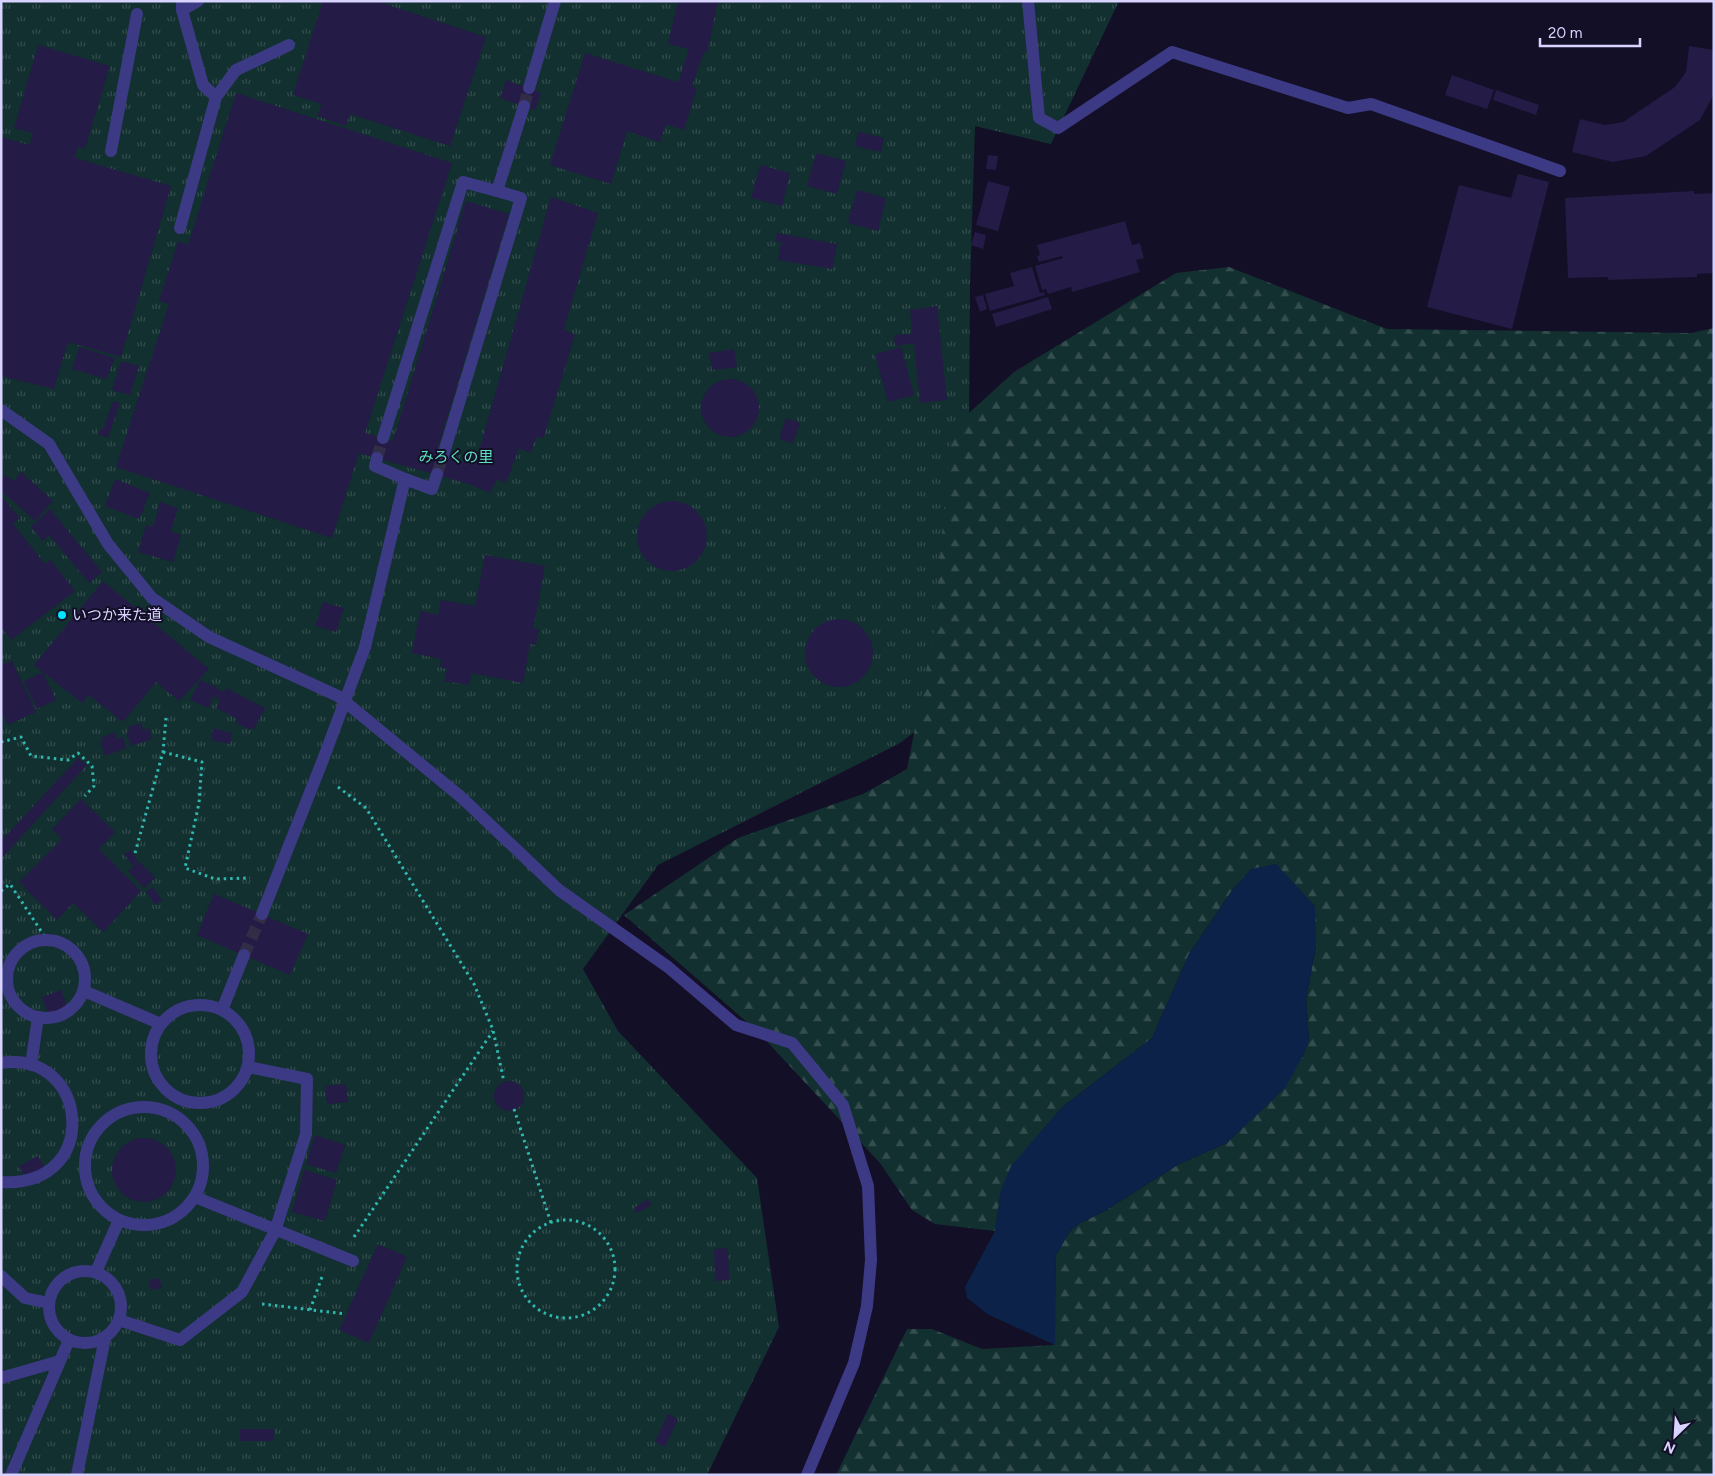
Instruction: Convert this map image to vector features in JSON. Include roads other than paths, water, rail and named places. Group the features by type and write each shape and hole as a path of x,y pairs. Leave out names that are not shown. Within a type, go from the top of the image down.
{"street":[{"path":"198,1 182,5 203,84 216,97"},
{"path":"1028,1 1039,118 1058,128 1172,52 1348,108 1371,104 1560,171"},
{"path":"529,88 552,2"},
{"path":"111,151 137,14"},
{"path":"180,228 216,97 236,70 289,45"},
{"path":"497,192 524,106"},
{"path":"383,438 463,182 521,198 443,456"},
{"path":"1,410 49,444 108,544 152,598 209,637 338,696 461,797 559,890 668,967 736,1025 792,1043 843,1105 868,1186 871,1260 867,1306 854,1363 807,1475"},
{"path":"377,458 375,466 432,489 437,474"},
{"path":"262,914 366,647 405,478"},
{"path":"47,940 66,945 76,953 83,965 86,978 84,991 78,1003 69,1012 57,1018 38,1017 19,1008 11,998 7,986 7,973 10,961 18,950 29,944 47,940"},
{"path":"222,1010 244,955"},
{"path":"84,991 161,1024"},
{"path":"205,1005 222,1010 235,1020 245,1034 250,1050 248,1067 240,1083 228,1095 214,1101 199,1103 180,1099 159,1082 152,1068 150,1052 153,1037 161,1024 172,1013 188,1006 205,1005"},
{"path":"31,1065 38,1017"},
{"path":"1,1063 14,1061 31,1065 50,1074 64,1089 72,1107 73,1128 68,1148 56,1164 40,1177 20,1183 1,1182"},
{"path":"120,1320 180,1340 242,1292 275,1231 306,1134 307,1079 248,1067"},
{"path":"173,1115 180,1099"},
{"path":"134,1108 154,1108 173,1115 188,1126 198,1142 204,1161 202,1179 195,1197 183,1211 167,1221 148,1226 128,1224 119,1220 110,1215 96,1201 87,1183 85,1163 89,1144 100,1126 116,1114 134,1108"},
{"path":"71,1135 89,1144"},
{"path":"195,1197 353,1261"},
{"path":"96,1272 119,1220"},
{"path":"86,1270 96,1272 108,1278 116,1287 122,1309 120,1320 114,1330 105,1338 94,1343 82,1344 69,1340 59,1333 52,1322 49,1303 55,1286 64,1277 86,1270"},
{"path":"1,1276 25,1298 49,1303"},
{"path":"77,1475 105,1338"},
{"path":"11,1475 69,1340"},
{"path":"1,1378 60,1361"}],"water":[{"path":"1276,864 1315,906 1316,946 1306,999 1309,1040 1304,1054 1285,1088 1227,1143 1179,1164 1103,1212 1080,1223 1070,1231 1056,1255 1055,1345 987,1314 967,1298 965,1287 995,1231 1001,1190 1011,1166 1061,1108 1152,1038 1189,954 1233,889 1251,869"}],"tunnel":[{"path":"524,106 529,88"},
{"path":"377,458 383,438"},
{"path":"437,474 443,456"},
{"path":"244,955 262,914"}],"place":[{"name":"いつか来た道","path":"62,615"}],"park label":[{"name":"みろくの里","path":"456,457"}]}
